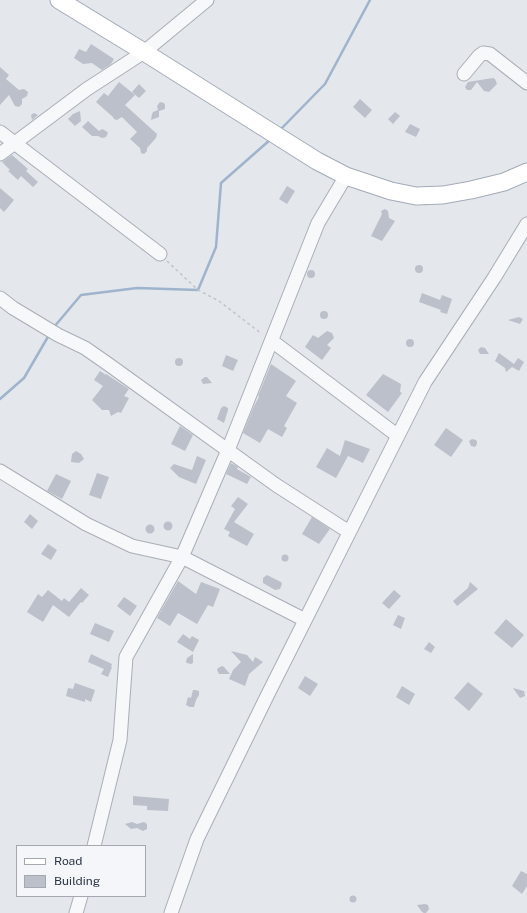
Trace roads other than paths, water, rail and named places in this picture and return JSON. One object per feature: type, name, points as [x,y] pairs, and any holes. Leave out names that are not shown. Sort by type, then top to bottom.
[{"type":"main road","points":[[59,0],[281,139],[317,161],[346,176],[391,191],[423,196],[443,195],[471,190],[504,182],[527,172]]},
{"type":"street","points":[[0,154],[87,89],[144,52],[207,0]]},
{"type":"street","points":[[464,74],[479,56],[483,53],[490,54],[527,84]]},
{"type":"street","points":[[0,132],[160,254]]},
{"type":"street","points":[[94,845],[120,740],[126,657],[182,557],[228,450],[318,223],[346,176]]},
{"type":"street","points":[[171,913],[197,839],[424,382],[494,278],[527,224]]},
{"type":"street","points":[[0,298],[13,308],[58,335],[85,348],[276,485],[349,532]]},
{"type":"street","points":[[272,341],[398,436]]},
{"type":"street","points":[[0,471],[86,524],[132,546],[182,557],[305,620]]},
{"type":"street","points":[[76,913],[81,897]]},
{"type":"waterway","points":[[280,130],[325,84],[370,0]]},
{"type":"waterway","points":[[54,327],[81,295],[137,288],[198,290],[216,247],[221,183],[271,139]]},
{"type":"waterway","points":[[0,399],[24,378],[49,335]]}]
